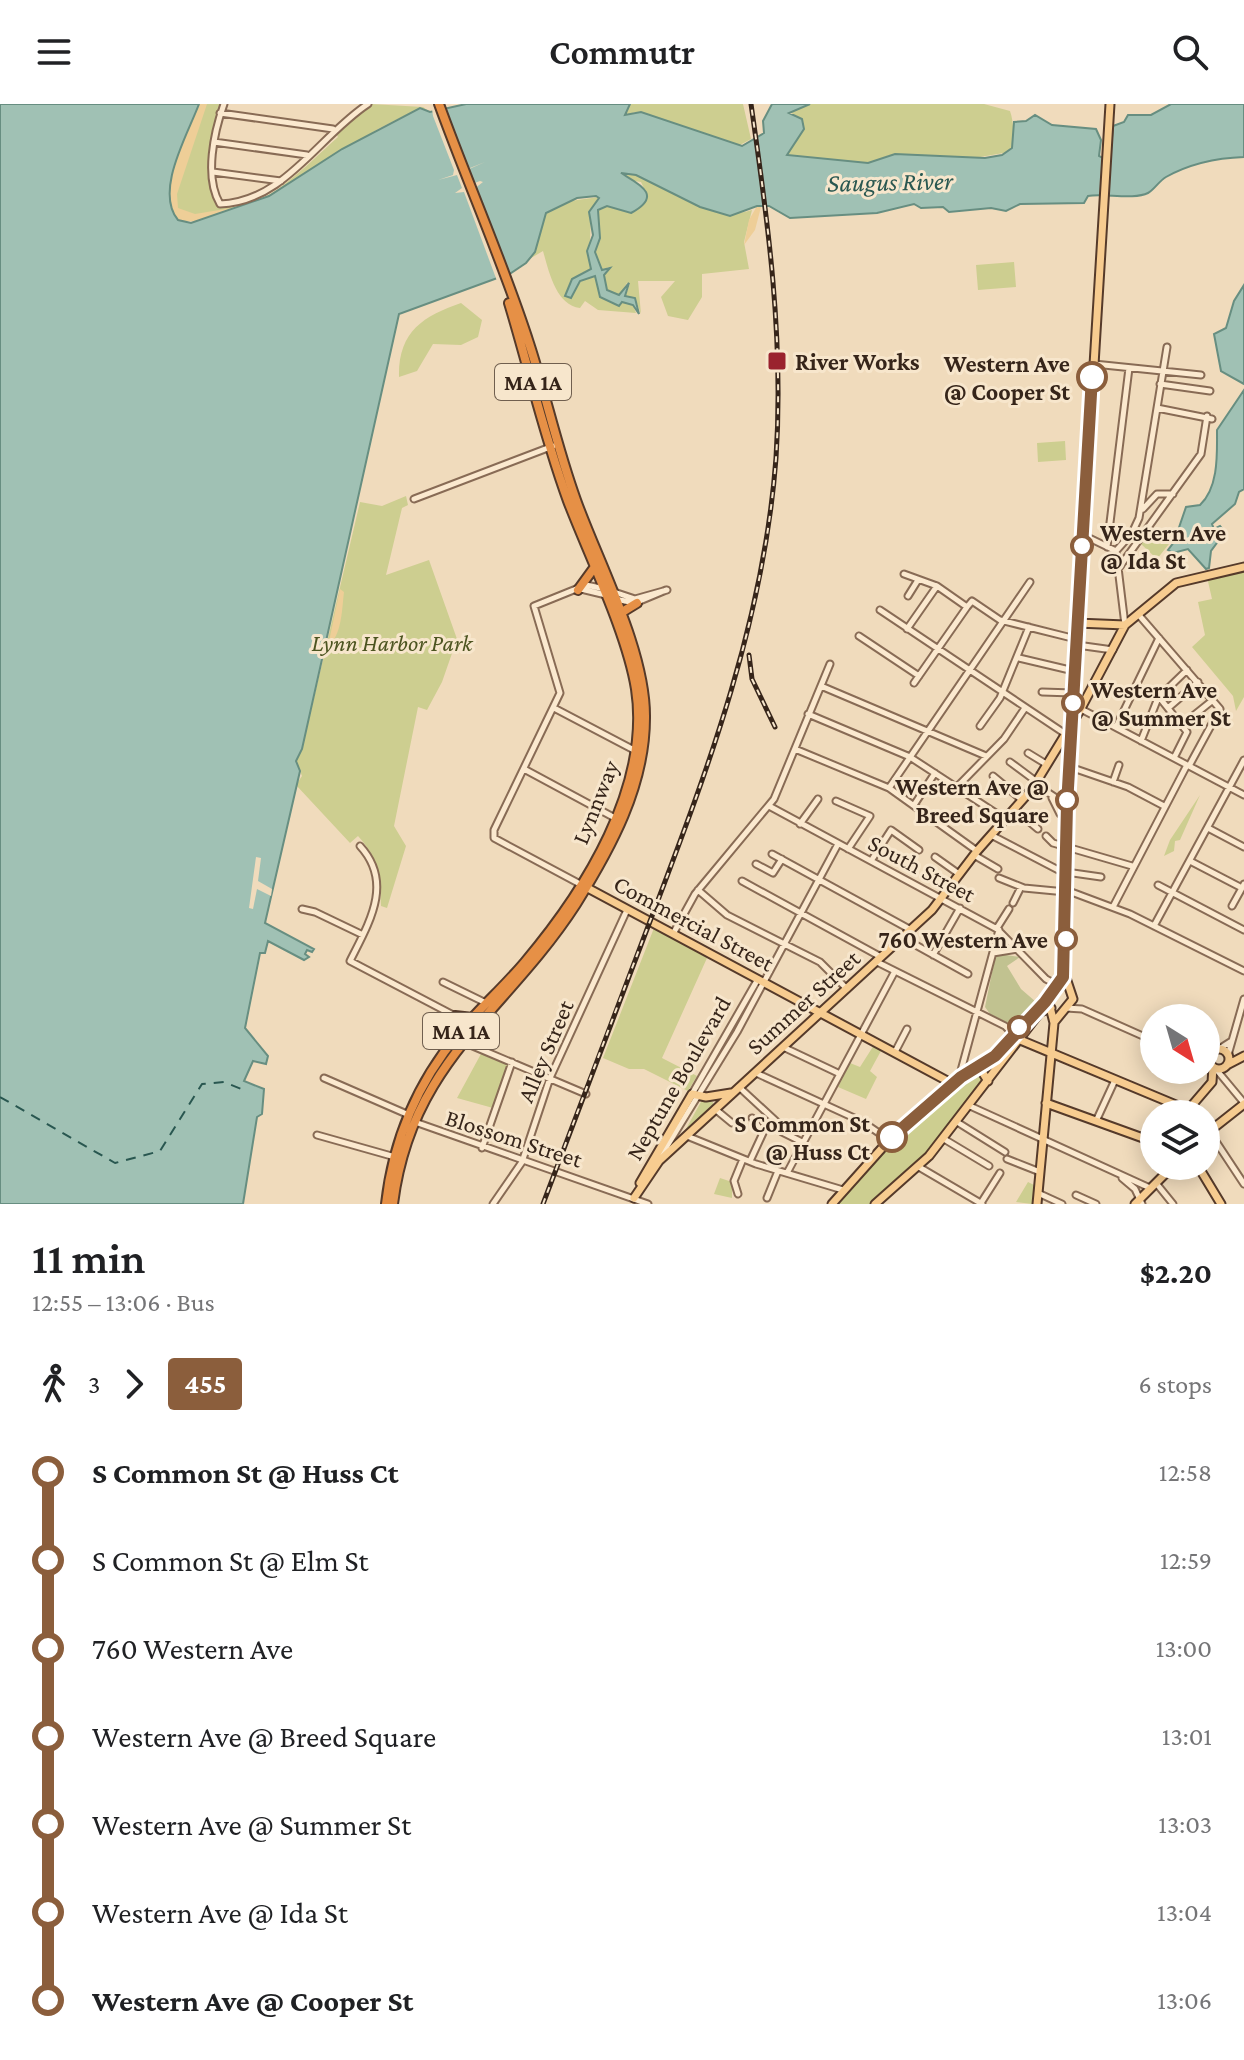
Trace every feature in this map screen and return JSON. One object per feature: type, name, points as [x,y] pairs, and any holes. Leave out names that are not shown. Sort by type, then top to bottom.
[{"type":"highway","name":"Lynnway","points":[[386,1204],[395,1157],[410,1118],[474,1017],[535,950],[627,808],[644,740],[642,684],[619,614],[594,568],[503,279],[437,106]]},
{"type":"highway","name":"Lynnway","points":[[462,1035],[536,960],[615,818],[635,751],[638,712],[635,683],[607,593],[554,446]]},
{"type":"highway","points":[[578,590],[594,568]]},
{"type":"highway","points":[[619,614],[637,603]]},
{"type":"highway","points":[[452,1015],[474,1017]]},
{"type":"highway","name":"Lynnway","points":[[393,1204],[410,1118]]},
{"type":"main road","points":[[1054,1023],[1065,1009],[1072,992],[1065,971],[1067,805],[1110,104]]},
{"type":"main road","name":"Summer Street","points":[[656,1164],[911,931],[942,898],[1036,783],[1081,709],[1125,625],[1176,583],[1244,567]]},
{"type":"main road","points":[[1077,623],[1125,625]]},
{"type":"main road","name":"Commercial Street","points":[[579,884],[895,1052],[956,1081]]},
{"type":"main road","points":[[1037,1204],[1054,1023],[1049,995],[1065,971]]},
{"type":"main road","points":[[1058,985],[1072,992]]},
{"type":"main road","points":[[880,1203],[944,1139],[989,1079],[1016,1036],[1040,1011],[1065,1009]]},
{"type":"main road","points":[[1016,1036],[1050,1055],[1159,1100]]},
{"type":"main road","points":[[1220,1060],[1243,1057]]},
{"type":"main road","points":[[1220,1060],[1227,1060]]},
{"type":"main road","points":[[982,1067],[989,1079]]},
{"type":"main road","points":[[832,1204],[889,1140],[956,1081]]},
{"type":"main road","points":[[1196,1100],[1210,1084]]},
{"type":"main road","points":[[695,1095],[710,1097],[736,1089]]},
{"type":"main road","name":"Neptune Boulevard","points":[[633,1201],[650,1161],[695,1095]]},
{"type":"main road","points":[[710,1097],[716,1102],[715,1109]]},
{"type":"main road","points":[[1046,1103],[1140,1136]]},
{"type":"main road","points":[[1220,1123],[1244,1104]]},
{"type":"main road","name":"Neptune Boulevard","points":[[633,1201],[656,1164]]},
{"type":"main road","points":[[1139,1202],[1159,1180]]},
{"type":"main road","points":[[1206,1180],[1221,1204]]},
{"type":"street","points":[[224,104],[214,142],[213,172],[220,204],[247,199],[282,181],[334,129],[368,104]]},
{"type":"street","points":[[220,113],[334,129]]},
{"type":"street","points":[[214,142],[308,156]]},
{"type":"street","points":[[213,172],[282,181]]},
{"type":"street","points":[[1125,625],[1116,553],[1134,530],[1140,512],[1167,347]]},
{"type":"street","points":[[1093,364],[1201,375]]},
{"type":"street","points":[[1107,547],[1129,368]]},
{"type":"street","points":[[1160,384],[1210,391]]},
{"type":"street","points":[[1118,570],[1202,452],[1210,418],[1157,408]]},
{"type":"street","points":[[414,499],[554,446]]},
{"type":"street","points":[[1140,512],[1157,494],[1174,494]]},
{"type":"street","points":[[1083,535],[1126,558]]},
{"type":"street","points":[[904,574],[937,586],[967,607]]},
{"type":"street","points":[[908,596],[918,580]]},
{"type":"street","points":[[889,788],[1030,582]]},
{"type":"street","points":[[607,593],[635,599],[667,590],[637,603],[607,593],[588,584],[534,606],[560,687],[554,708],[524,769],[615,818]]},
{"type":"street","points":[[907,629],[937,586]]},
{"type":"street","points":[[914,683],[972,601],[1004,620],[1113,650]]},
{"type":"street","points":[[880,610],[1064,733]]},
{"type":"street","points":[[1113,907],[1164,806],[1220,710],[1138,614]]},
{"type":"street","points":[[980,726],[1019,658],[1029,627]]},
{"type":"street","points":[[859,636],[919,676]]},
{"type":"street","points":[[1115,727],[1159,638]]},
{"type":"street","points":[[1019,658],[1074,671]]},
{"type":"street","points":[[673,934],[698,890],[769,806],[830,664]]},
{"type":"street","points":[[1141,741],[1159,697],[1187,670]]},
{"type":"street","points":[[1168,708],[1198,682]]},
{"type":"street","points":[[821,686],[986,756]]},
{"type":"street","points":[[1042,692],[1073,693]]},
{"type":"street","points":[[1159,697],[1187,732],[1174,758]]},
{"type":"street","points":[[1193,716],[1213,700]]},
{"type":"street","points":[[554,708],[635,751]]},
{"type":"street","points":[[957,787],[1004,739],[1025,708]]},
{"type":"street","points":[[1081,709],[1244,795]]},
{"type":"street","points":[[808,714],[910,757],[1005,819]]},
{"type":"street","points":[[795,749],[889,788],[998,869]]},
{"type":"street","points":[[1028,753],[1046,764]]},
{"type":"street","points":[[1154,926],[1244,760]]},
{"type":"street","points":[[1010,762],[1051,797],[1067,805]]},
{"type":"street","points":[[1113,782],[1119,765]]},
{"type":"street","points":[[1069,767],[1113,782],[1164,806]]},
{"type":"street","name":"Commercial Street","points":[[524,769],[497,820],[494,838],[579,884]]},
{"type":"street","points":[[913,805],[935,773]]},
{"type":"street","points":[[993,776],[1022,800]]},
{"type":"street","points":[[1051,797],[1060,814],[1067,816]]},
{"type":"street","points":[[800,824],[818,799]]},
{"type":"street","points":[[836,801],[870,816],[848,849]]},
{"type":"street","name":"South Street","points":[[769,806],[998,929],[1046,979],[1058,985]]},
{"type":"street","points":[[1014,809],[1038,829]]},
{"type":"street","points":[[1208,828],[1244,847]]},
{"type":"street","points":[[871,861],[891,830],[919,850]]},
{"type":"street","points":[[991,835],[1066,873],[1101,877]]},
{"type":"street","points":[[1046,836],[1053,843],[1132,866]]},
{"type":"street","name":"Neptune Boulevard","points":[[656,1164],[784,944],[838,844]]},
{"type":"street","points":[[360,846],[375,866],[377,900],[350,961],[452,1015],[469,1044],[586,1094]]},
{"type":"street","points":[[772,854],[911,931]]},
{"type":"street","points":[[935,857],[959,874]]},
{"type":"street","points":[[756,864],[773,873],[782,859]]},
{"type":"street","points":[[1190,861],[1243,886],[1232,906]]},
{"type":"street","points":[[999,878],[1021,887],[1066,891],[1113,907],[1244,971]]},
{"type":"street","points":[[742,881],[800,912],[895,971],[977,1012],[1016,1036]]},
{"type":"street","points":[[1158,885],[1244,930]]},
{"type":"street","points":[[956,1081],[998,929],[1021,887]]},
{"type":"street","points":[[698,890],[727,915],[820,962],[847,989]]},
{"type":"street","points":[[933,955],[960,908]]},
{"type":"street","points":[[302,909],[363,935]]},
{"type":"street","name":"Alley Street","points":[[493,1204],[522,1162],[550,1078],[627,910]]},
{"type":"street","points":[[903,938],[968,974]]},
{"type":"street","points":[[993,953],[1018,949]]},
{"type":"street","points":[[787,1173],[895,971]]},
{"type":"street","name":"South Street","points":[[1046,979],[1049,995]]},
{"type":"street","points":[[443,982],[487,1003]]},
{"type":"street","points":[[1072,992],[1082,1009]]},
{"type":"street","points":[[982,1067],[1016,1036],[1049,995]]},
{"type":"street","points":[[1225,1081],[1230,1041],[1244,999]]},
{"type":"street","points":[[1065,1009],[1082,1009],[1140,1035]]},
{"type":"street","points":[[895,1052],[907,1029]]},
{"type":"street","points":[[1220,1051],[1230,1041]]},
{"type":"street","points":[[782,1047],[840,1074]]},
{"type":"street","points":[[956,1081],[1005,1056]]},
{"type":"street","points":[[482,1148],[512,1062]]},
{"type":"street","points":[[755,1072],[865,1124],[889,1140]]},
{"type":"street","points":[[1220,1073],[1244,1104]]},
{"type":"street","name":"Blossom Street","points":[[324,1078],[482,1148],[648,1204]]},
{"type":"street","points":[[1097,1119],[1115,1080]]},
{"type":"street","points":[[1230,1088],[1235,1110]]},
{"type":"street","points":[[736,1089],[777,1122]]},
{"type":"street","points":[[970,1106],[1153,1186],[1173,1204]]},
{"type":"street","points":[[715,1109],[732,1123]]},
{"type":"street","points":[[750,1162],[763,1133],[752,1118]]},
{"type":"street","points":[[957,1122],[1006,1156],[1040,1172]]},
{"type":"street","points":[[782,1132],[804,1143]]},
{"type":"street","points":[[317,1135],[395,1157]]},
{"type":"street","points":[[686,1136],[750,1162],[843,1190]]},
{"type":"street","points":[[944,1139],[989,1166]]},
{"type":"street","points":[[1220,1150],[1244,1184]]},
{"type":"street","points":[[738,1194],[734,1181],[743,1159]]},
{"type":"street","points":[[919,1167],[982,1204],[1000,1173]]},
{"type":"street","points":[[767,1198],[778,1171]]},
{"type":"street","points":[[1115,1172],[1135,1188],[1139,1202]]},
{"type":"street","points":[[1038,1193],[1062,1204]]},
{"type":"street","points":[[1076,1195],[1096,1204]]},
{"type":"green space","points":[[199,104],[222,104],[213,141],[212,181],[219,205],[234,207],[251,204],[267,196],[299,173],[338,137],[335,132],[371,104],[423,107],[430,112],[420,108],[378,129],[269,196],[250,205],[183,222],[170,192]]},
{"type":"green space","points":[[630,104],[743,104],[751,139],[740,145],[636,112],[625,115]]},
{"type":"green space","points":[[810,104],[984,104],[1010,111],[1012,143],[1009,152],[969,159],[890,155],[868,163],[787,155],[797,116],[789,112]]},
{"type":"green space","points":[[609,149],[657,185],[696,205],[734,213],[752,210],[744,242],[749,269],[702,274],[702,297],[688,320],[668,316],[661,297],[675,281],[638,281],[641,314],[635,298],[625,296],[630,284],[627,283],[619,295],[607,290],[604,275],[609,267],[601,270],[594,247],[600,238],[596,212],[606,206],[634,212],[647,195],[641,182],[586,174]]},
{"type":"green space","points":[[599,197],[589,212],[591,269],[572,279],[567,297],[571,298],[582,279],[595,276],[600,297],[618,305],[622,302],[633,305],[636,313],[598,310],[585,301],[580,308],[572,306],[559,294],[543,251],[526,261],[536,217],[570,201]]},
{"type":"green space","points":[[1014,262],[1016,287],[978,290],[976,265]]},
{"type":"green space","points":[[461,303],[482,320],[478,337],[461,345],[433,344],[417,371],[399,377],[403,348],[415,328],[435,314]]},
{"type":"green space","points":[[1065,441],[1066,460],[1038,462],[1037,443]]},
{"type":"green space","name":"Lynn Harbor Park","points":[[406,496],[408,505],[402,508],[386,575],[429,560],[457,639],[442,682],[427,710],[418,707],[394,826],[406,846],[387,908],[381,906],[379,877],[370,852],[358,836],[350,843],[296,785],[302,776],[296,761],[302,749],[360,502],[382,506]]},
{"type":"green space","points":[[1142,539],[1169,544],[1157,559],[1140,543]]},
{"type":"green space","points":[[1244,571],[1244,697],[1236,711],[1233,696],[1192,647],[1205,635],[1198,602],[1212,599],[1207,577]]},
{"type":"green space","points":[[1200,795],[1180,840],[1175,841],[1174,851],[1164,856],[1170,840]]},
{"type":"green space","points":[[654,928],[707,958],[662,1058],[697,1076],[688,1091],[644,1069],[629,1069],[603,1058]]},
{"type":"green space","points":[[999,954],[1020,957],[1007,966],[1021,989],[1036,1002],[1014,1026],[990,1014],[985,1007],[995,958]]},
{"type":"green space","points":[[874,1045],[882,1049],[870,1071],[877,1077],[866,1099],[838,1087],[850,1063],[860,1067]]},
{"type":"green space","points":[[482,1052],[512,1064],[493,1108],[457,1098]]},
{"type":"green space","points":[[975,1074],[981,1075],[982,1083],[928,1155],[872,1204],[835,1204],[917,1117]]},
{"type":"green space","points":[[702,1100],[713,1102],[713,1108],[682,1136]]},
{"type":"green space","points":[[720,1178],[732,1182],[732,1198],[714,1194]]},
{"type":"green space","points":[[1028,1182],[1034,1185],[1032,1204],[1016,1202]]},
{"type":"sand","points":[[199,104],[207,104],[177,194],[178,208],[195,214],[250,205],[200,222],[178,220],[170,194],[175,163]]},
{"type":"sand","points":[[757,206],[761,207],[755,230],[744,245],[749,220]]},
{"type":"sand","points":[[340,589],[344,592],[340,621],[336,636],[328,646]]},
{"type":"water","name":"Saugus River","points":[[0,104],[199,104],[171,178],[172,208],[178,220],[191,223],[269,196],[342,149],[420,108],[430,112],[466,104],[630,104],[625,115],[641,112],[742,146],[764,133],[763,121],[772,104],[810,104],[789,113],[802,119],[804,129],[787,155],[868,163],[895,154],[985,158],[1002,155],[1012,148],[1014,122],[1026,121],[1035,115],[1052,125],[1096,129],[1101,140],[1099,156],[1110,162],[1113,126],[1124,122],[1128,115],[1151,115],[1171,104],[1244,104],[1244,157],[1214,160],[1185,168],[1166,177],[1142,195],[1088,196],[1084,203],[1020,204],[1006,211],[991,208],[949,212],[943,207],[921,208],[914,204],[877,213],[790,218],[769,206],[757,206],[730,216],[700,207],[636,175],[621,173],[645,190],[646,201],[631,213],[607,206],[598,210],[600,238],[595,252],[602,270],[610,268],[604,275],[607,290],[619,295],[629,283],[625,296],[635,298],[639,314],[633,305],[622,302],[619,306],[600,297],[595,276],[580,281],[571,298],[565,296],[572,279],[591,269],[587,251],[593,235],[589,212],[599,198],[596,196],[577,198],[546,213],[535,252],[511,273],[399,314],[302,749],[296,761],[300,771],[265,923],[314,949],[312,952],[307,950],[305,954],[309,957],[304,960],[268,941],[265,953],[260,953],[245,1028],[268,1056],[266,1064],[253,1061],[244,1081],[264,1089],[262,1114],[257,1117],[243,1204],[0,1204]]},
{"type":"water","points":[[1244,285],[1244,384],[1221,371],[1214,334],[1226,328],[1234,301]]},
{"type":"water","points":[[1244,390],[1244,489],[1239,492],[1235,504],[1212,524],[1214,529],[1220,526],[1225,532],[1211,551],[1209,568],[1206,569],[1188,549],[1173,553],[1168,550],[1174,542],[1186,507],[1200,505],[1211,489],[1216,469],[1217,430]]},
{"type":"pier","points":[[443,105],[466,166],[470,168],[485,162],[467,170],[472,184],[483,182],[474,189],[508,277],[497,281],[464,192],[455,193],[462,188],[457,175],[438,180],[453,175],[454,170],[433,116],[432,109]]},
{"type":"pier","points":[[256,857],[261,858],[258,881],[272,889],[271,896],[257,889],[253,909],[249,908]]},
{"type":"ferry route","points":[[0,1097],[115,1163],[160,1151],[202,1084],[224,1082],[246,1091]]},
{"type":"railway","points":[[543,1204],[713,748],[747,635],[760,577],[776,458],[778,369],[768,236],[751,104]]},
{"type":"railway","points":[[749,655],[752,679],[775,727]]},
{"type":"bus line","name":"455","points":[[892,1137],[961,1077],[995,1056],[1060,984],[1065,971],[1067,805],[1092,377]]},
{"type":"place","name":"River Works","points":[[777,361]]},
{"type":"place","name":"Western Ave @ Cooper St","points":[[1092,377]]},
{"type":"place","name":"Western Ave @ Ida St","points":[[1082,546]]},
{"type":"place","name":"Western Ave @ Summer St","points":[[1073,703]]},
{"type":"place","name":"Western Ave @ Breed Square","points":[[1067,800]]},
{"type":"place","name":"760 Western Ave","points":[[1066,939]]},
{"type":"place","name":"S Common St @ Huss Ct","points":[[892,1137]]}]
